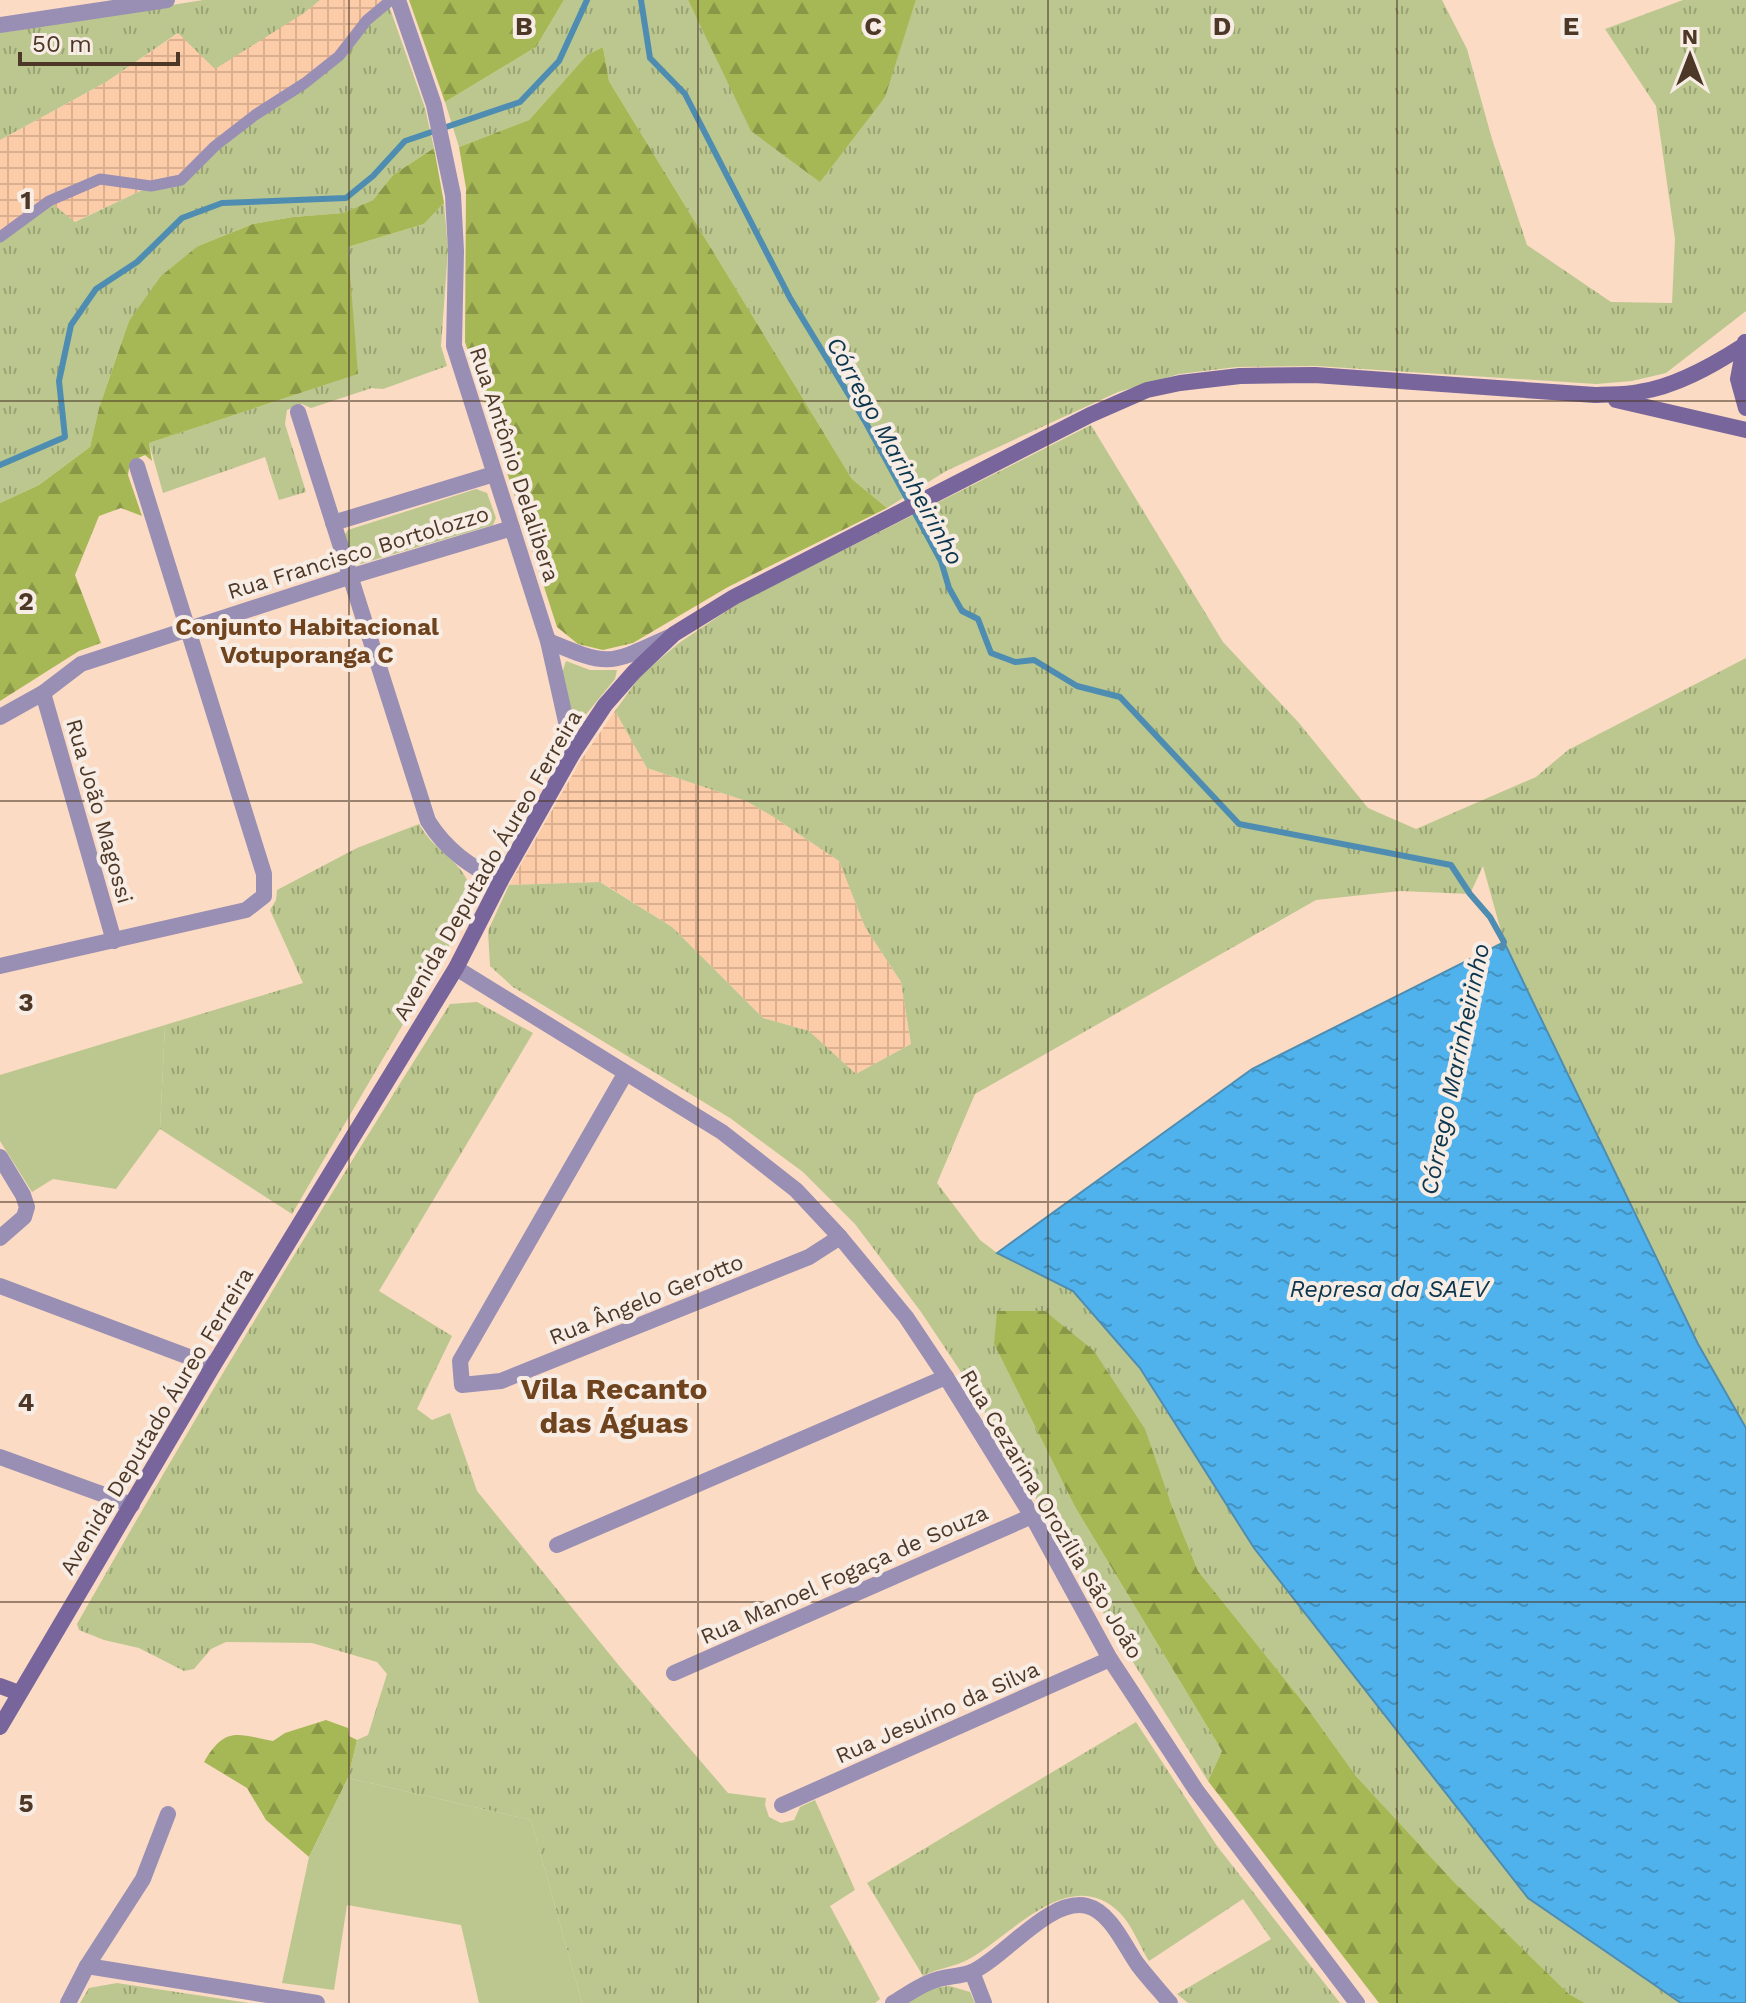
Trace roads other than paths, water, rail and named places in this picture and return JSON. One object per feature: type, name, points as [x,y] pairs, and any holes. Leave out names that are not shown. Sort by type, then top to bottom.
[{"type":"main road","name":"Avenida Deputado Áureo Ferreira","points":[[0,1727],[213,1366],[456,968],[500,882],[573,753],[605,705],[674,634],[734,597],[1121,400],[1147,390],[1240,376],[1315,375],[1595,395],[1640,392],[1676,381],[1725,358],[1744,343]]},
{"type":"main road","points":[[1744,343],[1738,379],[1746,408]]},
{"type":"main road","name":"Avenida Deputado Áureo Ferreira","points":[[1595,395],[1746,430]]},
{"type":"main road","points":[[0,1686],[19,1693]]},
{"type":"street","points":[[0,25],[127,3],[167,0]]},
{"type":"street","name":"Rua Antônio Delalibera","points":[[398,0],[434,105],[453,195],[456,251],[454,346],[548,641],[573,753]]},
{"type":"street","points":[[298,412],[428,821],[440,841],[500,882]]},
{"type":"street","points":[[0,966],[246,910],[264,896],[264,874],[137,466]]},
{"type":"street","points":[[333,523],[494,474]]},
{"type":"street","name":"Rua Francisco Bortolozzo","points":[[0,717],[43,693],[81,664],[189,627],[512,528]]},
{"type":"street","points":[[548,641],[593,660],[613,661],[674,634]]},
{"type":"street","name":"Rua João Magossi","points":[[43,693],[114,941]]},
{"type":"street","name":"Rua Cezarina Orozília São João","points":[[456,968],[722,1132],[796,1190],[840,1237],[906,1317],[946,1377],[1032,1516],[1110,1659],[1196,1790],[1357,2003]]},
{"type":"street","name":"Rua Ângelo Gerotto","points":[[625,1074],[460,1361],[462,1385],[501,1381],[809,1257],[840,1237]]},
{"type":"street","points":[[0,1157],[27,1207],[24,1217],[0,1238]]},
{"type":"street","points":[[0,1286],[213,1366]]},
{"type":"street","points":[[557,1545],[946,1377]]},
{"type":"street","points":[[0,1457],[132,1505]]},
{"type":"street","name":"Rua Manoel Fogaça de Souza","points":[[674,1673],[1032,1516]]},
{"type":"street","name":"Rua Jesuíno da Silva","points":[[782,1805],[1110,1659]]},
{"type":"street","points":[[68,2003],[87,1966],[143,1879],[168,1814]]},
{"type":"street","points":[[893,2003],[931,1981],[972,1972],[1062,1908],[1089,1906],[1109,1922],[1170,2003]]},
{"type":"street","points":[[87,1966],[317,2003]]},
{"type":"street","points":[[972,1972],[984,2003]]},
{"type":"lane","points":[[0,237],[49,201],[100,179],[151,186],[181,180],[235,130],[339,56],[367,20],[391,0]]},
{"type":"water","name":"Represa da SAEV","points":[[1504,942],[1698,1344],[1746,1428],[1746,2003],[1681,2003],[1528,1898],[1254,1548],[1140,1368],[1073,1291],[997,1253],[1252,1069]]},
{"type":"waterway","points":[[0,465],[65,437],[59,381],[71,325],[96,289],[137,262],[182,218],[222,203],[346,198],[373,176],[405,141],[520,102],[559,61],[587,0]]},
{"type":"waterway","name":"Córrego Marinheirinho","points":[[641,0],[650,58],[685,94],[790,298],[866,423],[941,561],[949,588],[962,611],[978,619],[991,653],[1015,662],[1034,660],[1077,686],[1120,697],[1239,824],[1451,865],[1490,917],[1504,942],[1502,948]]},
{"type":"district","name":"Conjunto Habitacional Votuporanga C","points":[[307,641]]},
{"type":"district","name":"Vila Recanto das Águas","points":[[614,1406]]}]
